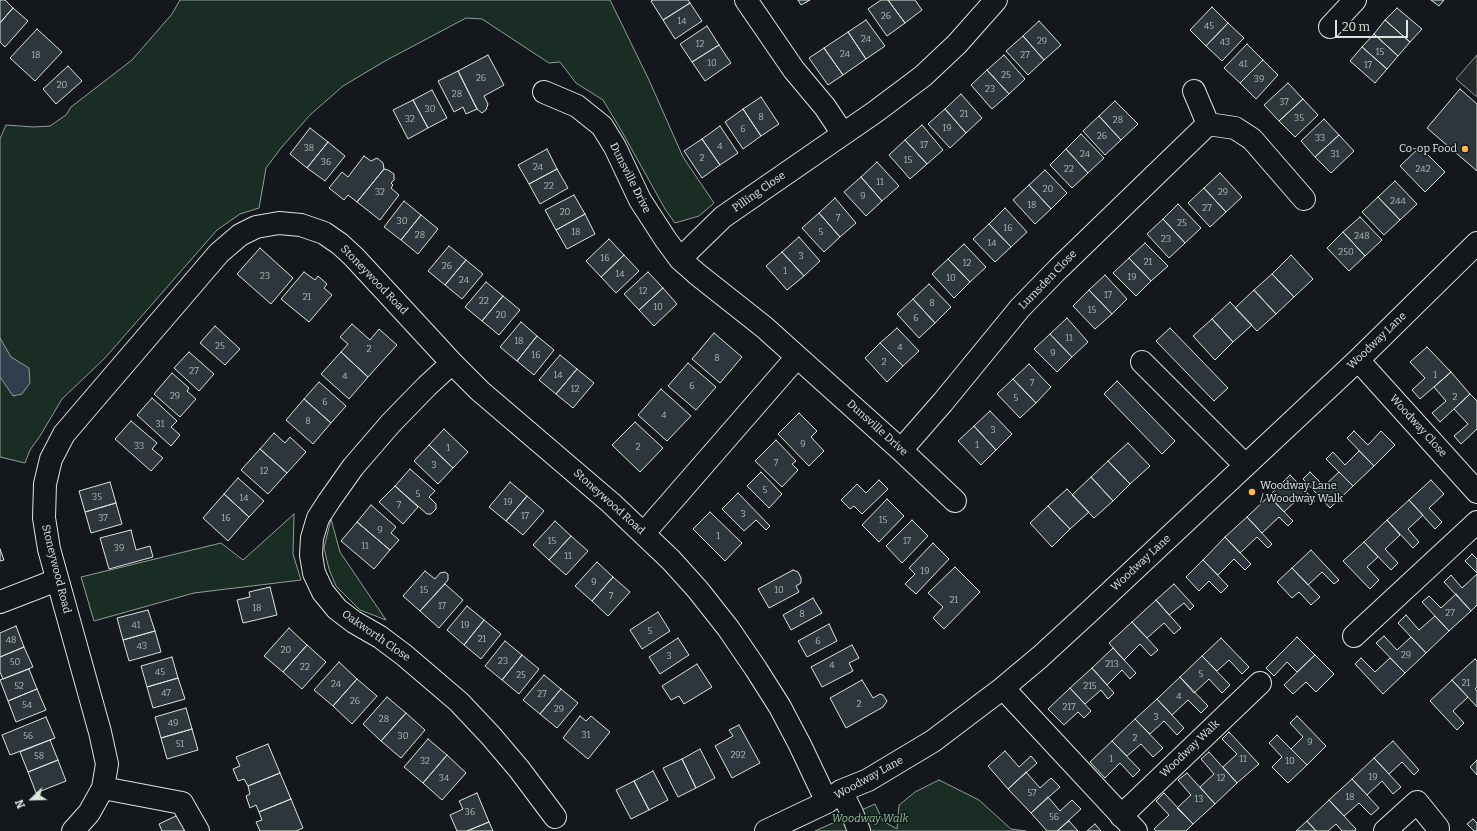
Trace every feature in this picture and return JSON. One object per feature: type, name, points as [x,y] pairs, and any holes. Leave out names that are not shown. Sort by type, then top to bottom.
[{"type":"street","points":[[746,0],[794,70],[825,107],[844,134]]},
{"type":"street","name":"Pilling Close","points":[[680,259],[723,217],[844,134],[923,76],[957,44],[996,0]]},
{"type":"street","points":[[1330,27],[1355,0]]},
{"type":"street","points":[[1194,91],[1208,124],[1235,128],[1252,139],[1304,199]]},
{"type":"street","name":"Dunsville Drive","points":[[544,92],[577,106],[602,126],[615,147],[640,200],[662,235],[680,259],[764,327],[956,501]]},
{"type":"street","name":"Lumsden Close","points":[[901,450],[943,402],[1020,308],[1058,269],[1208,124]]},
{"type":"street","name":"Stoneywood Road","points":[[73,831],[89,813],[103,788],[107,764],[100,732],[49,549],[44,518],[44,484],[51,459],[64,434],[219,253],[240,235],[256,227],[279,223],[302,225],[324,233],[340,244],[480,391],[611,502],[644,533],[698,590],[728,628],[752,663],[800,745],[834,797],[852,813],[859,831]]},
{"type":"street","name":"Woodway Lane","points":[[766,831],[868,780],[933,741],[1002,688],[1062,637],[1358,360],[1477,242]]},
{"type":"street","points":[[644,533],[797,357]]},
{"type":"street","name":"Woodway Close","points":[[1358,360],[1477,492]]},
{"type":"street","points":[[1142,362],[1245,466]]},
{"type":"street","name":"Oakworth Close","points":[[452,363],[391,423],[353,467],[329,501],[318,518],[312,538],[311,555],[314,573],[323,592],[337,609],[354,622],[380,637],[404,654],[459,702],[519,769],[555,816]]},
{"type":"street","points":[[1354,636],[1477,522]]},
{"type":"street","points":[[0,602],[58,580]]},
{"type":"street","name":"Woodway Walk","points":[[1121,816],[1260,683]]},
{"type":"street","points":[[1002,688],[1136,831]]},
{"type":"street","points":[[103,788],[182,803],[198,831]]},
{"type":"street","points":[[1385,831],[1416,802],[1438,828]]},
{"type":"green space","points":[[180,0],[610,0],[649,80],[683,157],[714,203],[699,216],[675,223],[665,209],[603,100],[576,83],[560,62],[549,63],[482,19],[466,18],[385,61],[343,86],[310,115],[281,148],[266,168],[259,208],[240,214],[217,230],[105,358],[62,399],[30,450],[25,463],[0,457],[0,139],[6,125],[34,127],[50,126],[66,115],[71,107],[132,60],[172,14]]},
{"type":"green space","points":[[294,514],[293,554],[301,580],[194,593],[94,621],[81,577],[221,543],[243,560]]},
{"type":"green space","points":[[331,519],[340,552],[386,620],[360,610],[336,586],[329,569],[324,548]]},
{"type":"green space","points":[[939,780],[979,800],[1011,829],[1026,831],[815,831],[875,804],[883,821],[897,829],[899,805],[915,792]]},
{"type":"shaded area","points":[[1477,55],[1477,97],[1456,79]]},
{"type":"water","points":[[0,338],[11,357],[29,368],[30,383],[22,394],[13,396],[0,377]]},
{"type":"building","points":[[0,0],[5,0],[13,8],[0,23]]},
{"type":"building","points":[[688,0],[690,3],[663,20],[651,1]]},
{"type":"building","points":[[798,0],[810,0],[801,5]]},
{"type":"building","points":[[881,0],[888,0],[905,23],[887,36],[868,9]]},
{"type":"building","points":[[888,0],[915,0],[922,10],[905,23]]},
{"type":"building","points":[[1431,0],[1444,0],[1439,6]]},
{"type":"building","points":[[690,3],[702,21],[675,39],[663,20]]},
{"type":"building","points":[[1212,7],[1228,23],[1206,46],[1190,30]]},
{"type":"building","points":[[13,8],[28,21],[5,47],[0,42],[0,23]]},
{"type":"building","points":[[1397,8],[1422,29],[1410,42],[1385,20]]},
{"type":"building","points":[[866,20],[885,46],[866,59],[848,32]]},
{"type":"building","points":[[1385,20],[1410,42],[1398,56],[1374,34]]},
{"type":"building","points":[[1039,21],[1061,45],[1044,60],[1023,36]]},
{"type":"building","points":[[1228,23],[1244,38],[1222,61],[1206,46]]},
{"type":"building","points":[[707,26],[719,45],[692,62],[680,44]]},
{"type":"building","points":[[37,29],[62,52],[35,81],[10,58]]},
{"type":"building","points":[[848,32],[866,59],[843,75],[824,48]]},
{"type":"building","points":[[1374,34],[1398,56],[1387,69],[1362,47]]},
{"type":"building","points":[[1023,36],[1044,60],[1028,75],[1006,51]]},
{"type":"building","points":[[1247,44],[1263,60],[1240,83],[1224,68]]},
{"type":"building","points":[[719,45],[731,63],[705,81],[692,62]]},
{"type":"building","points":[[1362,47],[1387,69],[1375,83],[1350,61]]},
{"type":"building","points":[[824,48],[843,75],[828,85],[809,58]]},
{"type":"building","points":[[488,55],[504,85],[484,96],[488,104],[486,110],[482,113],[477,109],[458,71]]},
{"type":"building","points":[[1004,55],[1025,79],[1009,94],[987,70]]},
{"type":"building","points":[[1263,60],[1278,75],[1256,99],[1240,83]]},
{"type":"building","points":[[68,66],[82,81],[56,104],[43,89]]},
{"type":"building","points":[[987,70],[1009,94],[992,109],[971,85]]},
{"type":"building","points":[[458,71],[477,109],[466,114],[463,107],[454,112],[438,81]]},
{"type":"building","points":[[1288,83],[1303,99],[1279,121],[1264,105]]},
{"type":"building","name":"Co-op Food","points":[[1460,89],[1477,104],[1477,171],[1427,128]]},
{"type":"building","points":[[432,90],[447,118],[428,128],[413,100]]},
{"type":"building","points":[[961,94],[982,118],[966,133],[945,109]]},
{"type":"building","points":[[761,97],[779,124],[761,136],[743,109]]},
{"type":"building","points":[[1303,99],[1318,115],[1295,137],[1279,121]]},
{"type":"building","points":[[413,100],[428,128],[408,139],[393,110]]},
{"type":"building","points":[[1115,101],[1138,124],[1121,140],[1099,116]]},
{"type":"building","points":[[743,109],[761,136],[743,149],[725,122]]},
{"type":"building","points":[[945,109],[966,133],[950,148],[928,124]]},
{"type":"building","points":[[1099,116],[1121,140],[1105,155],[1083,131]]},
{"type":"building","points":[[1324,119],[1339,135],[1315,157],[1301,141]]},
{"type":"building","points":[[922,125],[943,150],[927,164],[905,140]]},
{"type":"building","points":[[720,126],[738,153],[720,165],[702,139]]},
{"type":"building","points":[[310,128],[328,142],[307,168],[290,154]]},
{"type":"building","points":[[1081,134],[1104,158],[1088,173],[1066,149]]},
{"type":"building","points":[[1339,135],[1354,151],[1331,173],[1315,157]]},
{"type":"building","points":[[702,139],[720,165],[702,178],[684,151]]},
{"type":"building","points":[[905,140],[927,164],[910,179],[889,155]]},
{"type":"building","points":[[328,142],[345,156],[325,181],[307,168]]},
{"type":"building","points":[[1420,147],[1445,172],[1425,192],[1400,166]]},
{"type":"building","points":[[547,149],[557,169],[529,184],[518,165]]},
{"type":"building","points":[[1066,149],[1088,173],[1072,188],[1050,165]]},
{"type":"building","points":[[364,156],[371,161],[377,158],[383,163],[384,169],[357,202],[348,195],[344,200],[329,188],[342,172],[348,177]]},
{"type":"building","points":[[877,162],[899,186],[882,201],[861,177]]},
{"type":"building","points":[[384,169],[394,174],[394,180],[391,183],[393,185],[391,188],[399,195],[380,220],[357,202]]},
{"type":"building","points":[[557,169],[568,188],[540,204],[529,184]]},
{"type":"building","points":[[1045,170],[1067,193],[1051,209],[1029,185]]},
{"type":"building","points":[[1220,173],[1242,197],[1226,212],[1204,188]]},
{"type":"building","points":[[861,177],[882,201],[866,216],[844,192]]},
{"type":"building","points":[[1395,181],[1417,204],[1400,220],[1378,197]]},
{"type":"building","points":[[1029,185],[1051,209],[1035,224],[1013,200]]},
{"type":"building","points":[[1204,188],[1226,212],[1210,227],[1188,203]]},
{"type":"building","points":[[574,195],[585,214],[556,230],[545,210]]},
{"type":"building","points":[[1378,197],[1400,220],[1384,235],[1362,212]]},
{"type":"building","points":[[835,198],[856,223],[840,237],[819,213]]},
{"type":"building","points":[[404,201],[421,215],[401,240],[384,227]]},
{"type":"building","points":[[1178,204],[1201,228],[1185,243],[1163,219]]},
{"type":"building","points":[[1005,208],[1027,232],[1011,247],[989,224]]},
{"type":"building","points":[[819,213],[840,237],[824,252],[802,228]]},
{"type":"building","points":[[585,214],[595,234],[567,249],[556,230]]},
{"type":"building","points":[[421,215],[438,229],[418,254],[401,240]]},
{"type":"building","points":[[1360,217],[1382,240],[1365,256],[1343,232]]},
{"type":"building","points":[[1163,219],[1185,243],[1169,258],[1147,234]]},
{"type":"building","points":[[989,224],[1011,247],[995,262],[973,239]]},
{"type":"building","points":[[1343,232],[1365,256],[1349,271],[1327,248]]},
{"type":"building","points":[[799,237],[820,261],[804,276],[782,252]]},
{"type":"building","points":[[609,239],[624,255],[601,277],[586,261]]},
{"type":"building","points":[[1145,243],[1168,266],[1151,281],[1129,258]]},
{"type":"building","points":[[964,244],[986,267],[970,282],[948,259]]},
{"type":"building","points":[[449,246],[466,260],[445,285],[428,271]]},
{"type":"building","points":[[260,248],[293,278],[271,304],[237,274]]},
{"type":"building","points":[[782,252],[804,276],[787,290],[766,266]]},
{"type":"building","points":[[624,255],[639,271],[616,293],[601,277]]},
{"type":"building","points":[[1291,255],[1313,279],[1294,297],[1272,274]]},
{"type":"building","points":[[1129,258],[1151,281],[1136,296],[1113,273]]},
{"type":"building","points":[[948,259],[970,282],[954,298],[932,274]]},
{"type":"building","points":[[466,260],[483,274],[462,299],[445,285]]},
{"type":"building","points":[[304,272],[315,280],[318,276],[327,284],[324,288],[332,295],[309,322],[281,299]]},
{"type":"building","points":[[648,272],[663,288],[639,310],[624,294]]},
{"type":"building","points":[[1272,274],[1294,297],[1276,314],[1254,290]]},
{"type":"building","points":[[1105,275],[1127,299],[1112,314],[1089,290]]},
{"type":"building","points":[[486,282],[503,296],[482,321],[465,307]]},
{"type":"building","points":[[929,284],[951,307],[935,323],[913,299]]},
{"type":"building","points":[[663,288],[677,304],[654,326],[639,310]]},
{"type":"building","points":[[1089,290],[1112,314],[1095,329],[1073,306]]},
{"type":"building","points":[[1254,290],[1276,314],[1257,331],[1235,308]]},
{"type":"building","points":[[503,296],[520,310],[499,335],[482,321]]},
{"type":"building","points":[[913,299],[935,323],[919,338],[897,314]]},
{"type":"building","points":[[1230,302],[1252,325],[1233,342],[1212,319]]},
{"type":"building","points":[[1067,318],[1088,342],[1072,357],[1050,334]]},
{"type":"building","points":[[1212,319],[1233,342],[1215,360],[1193,336]]},
{"type":"building","points":[[521,322],[537,336],[517,361],[500,347]]},
{"type":"building","points":[[352,324],[370,340],[379,329],[397,345],[368,377],[341,352],[348,344],[340,337]]},
{"type":"building","points":[[215,326],[240,349],[225,365],[200,343]]},
{"type":"building","points":[[897,328],[919,351],[903,366],[880,343]]},
{"type":"building","points":[[1170,328],[1228,388],[1214,401],[1156,341]]},
{"type":"building","points":[[714,333],[742,357],[720,383],[692,359]]},
{"type":"building","points":[[1050,334],[1072,357],[1057,372],[1034,349]]},
{"type":"building","points":[[537,336],[554,350],[534,375],[517,361]]},
{"type":"building","points":[[880,343],[903,366],[887,382],[865,358]]},
{"type":"building","points":[[1427,347],[1451,372],[1420,399],[1412,390],[1425,378],[1410,362]]},
{"type":"building","points":[[189,352],[214,374],[199,391],[174,368]]},
{"type":"building","points":[[341,352],[368,377],[349,399],[321,374]]},
{"type":"building","points":[[560,355],[577,369],[556,394],[539,380]]},
{"type":"building","points":[[688,363],[716,387],[696,410],[668,386]]},
{"type":"building","points":[[1029,364],[1051,387],[1036,403],[1013,379]]},
{"type":"building","points":[[577,369],[594,383],[573,408],[556,394]]},
{"type":"building","points":[[1451,372],[1470,394],[1440,422],[1432,413],[1446,401],[1434,387]]},
{"type":"building","points":[[172,373],[189,388],[187,391],[196,399],[180,417],[154,394]]},
{"type":"building","points":[[1013,379],[1036,403],[1020,418],[997,394]]},
{"type":"building","points":[[1117,381],[1175,441],[1162,454],[1104,394]]},
{"type":"building","points":[[319,382],[346,406],[331,423],[304,399]]},
{"type":"building","points":[[661,389],[691,416],[667,441],[638,415]]},
{"type":"building","points":[[1470,394],[1477,401],[1477,429],[1461,444],[1454,436],[1468,424],[1454,409]]},
{"type":"building","points":[[152,398],[177,421],[171,427],[180,435],[171,446],[137,415]]},
{"type":"building","points":[[304,399],[331,423],[313,444],[286,420]]},
{"type":"building","points":[[990,411],[1012,434],[996,450],[974,426]]},
{"type":"building","points":[[799,413],[817,431],[811,437],[824,451],[809,466],[778,434]]},
{"type":"building","points":[[131,421],[157,443],[152,449],[163,458],[151,471],[115,439]]},
{"type":"building","points":[[635,422],[663,448],[640,472],[612,445]]},
{"type":"building","points":[[974,426],[996,450],[981,465],[958,441]]},
{"type":"building","points":[[444,429],[468,452],[453,468],[429,445]]},
{"type":"building","points":[[1354,431],[1368,445],[1381,431],[1395,445],[1374,466],[1347,438]]},
{"type":"building","points":[[274,433],[285,443],[290,437],[306,452],[287,473],[260,449]]},
{"type":"building","points":[[776,440],[796,461],[792,464],[798,470],[782,487],[755,461]]},
{"type":"building","points":[[1128,443],[1150,466],[1130,484],[1108,461]]},
{"type":"building","points":[[429,445],[453,468],[438,484],[414,461]]},
{"type":"building","points":[[260,449],[287,473],[268,494],[241,470]]},
{"type":"building","points":[[1359,451],[1374,466],[1353,486],[1326,459],[1333,452],[1345,465]]},
{"type":"building","points":[[1108,461],[1130,484],[1113,501],[1091,477]]},
{"type":"building","points":[[410,469],[435,491],[429,497],[436,504],[436,509],[431,514],[427,514],[395,486]]},
{"type":"building","points":[[761,472],[782,494],[769,508],[747,486]]},
{"type":"building","points":[[1310,472],[1324,486],[1339,472],[1353,486],[1330,508],[1303,479]]},
{"type":"building","points":[[1290,475],[1315,501],[1310,505],[1301,496],[1284,512],[1269,496]]},
{"type":"building","points":[[1091,477],[1113,501],[1094,518],[1072,495]]},
{"type":"building","points":[[238,478],[264,501],[249,517],[224,494]]},
{"type":"building","points":[[879,480],[888,489],[862,514],[854,506],[850,509],[841,500],[857,484],[866,493]]},
{"type":"building","points":[[1431,480],[1444,494],[1429,508],[1442,522],[1435,529],[1409,500]]},
{"type":"building","points":[[110,482],[116,503],[85,512],[79,491]]},
{"type":"building","points":[[510,482],[527,496],[506,521],[489,507]]},
{"type":"building","points":[[395,486],[418,507],[403,524],[379,502]]},
{"type":"building","points":[[1067,489],[1089,512],[1070,529],[1048,506]]},
{"type":"building","points":[[738,493],[770,526],[766,530],[756,520],[744,531],[722,509]]},
{"type":"building","points":[[224,494],[249,517],[228,541],[203,518]]},
{"type":"building","points":[[527,496],[544,511],[523,535],[506,521]]},
{"type":"building","points":[[1269,496],[1293,521],[1288,526],[1279,517],[1262,533],[1247,517]]},
{"type":"building","points":[[887,499],[904,516],[879,542],[862,525]]},
{"type":"building","points":[[1409,500],[1423,515],[1408,529],[1419,542],[1413,548],[1387,520]]},
{"type":"building","points":[[116,503],[122,524],[91,533],[85,512]]},
{"type":"building","points":[[371,505],[396,527],[391,533],[399,540],[390,550],[357,522]]},
{"type":"building","points":[[1048,506],[1070,529],[1052,547],[1030,523]]},
{"type":"building","points":[[710,512],[742,543],[725,561],[693,529]]},
{"type":"building","points":[[1247,517],[1272,544],[1268,548],[1257,537],[1240,553],[1225,537]]},
{"type":"building","points":[[912,520],[928,536],[902,563],[886,546]]},
{"type":"building","points":[[1387,520],[1400,535],[1385,549],[1398,563],[1391,570],[1364,542]]},
{"type":"building","points":[[555,521],[571,536],[549,560],[533,545]]},
{"type":"building","points":[[357,522],[390,550],[374,569],[341,541]]},
{"type":"building","points":[[131,530],[136,550],[150,546],[153,557],[109,569],[100,538]]},
{"type":"building","points":[[571,536],[588,551],[566,575],[549,560]]},
{"type":"building","points":[[1225,537],[1251,564],[1245,570],[1234,559],[1218,575],[1203,560]]},
{"type":"building","points":[[1364,542],[1378,557],[1367,567],[1379,580],[1370,589],[1343,561]]},
{"type":"building","points":[[933,543],[949,559],[916,594],[905,584],[915,574],[909,568]]},
{"type":"building","points":[[0,549],[4,560],[0,561]]},
{"type":"building","points":[[1311,550],[1339,580],[1334,584],[1322,572],[1308,585],[1292,568]]},
{"type":"building","points":[[1472,554],[1477,559],[1477,573],[1465,561]]},
{"type":"building","points":[[1203,560],[1228,586],[1221,593],[1209,581],[1199,591],[1186,577]]},
{"type":"building","points":[[597,562],[613,577],[592,601],[575,586]]},
{"type":"building","points":[[955,567],[980,592],[944,629],[933,618],[943,607],[928,593]]},
{"type":"building","points":[[1292,568],[1320,597],[1311,605],[1299,592],[1292,598],[1277,582]]},
{"type":"building","points":[[793,570],[798,572],[801,578],[801,583],[796,586],[799,592],[769,608],[758,589]]},
{"type":"building","points":[[425,571],[435,579],[440,573],[445,572],[448,574],[448,580],[420,611],[403,596]]},
{"type":"building","points":[[1477,574],[1477,605],[1471,611],[1444,582],[1451,575],[1462,588]]},
{"type":"building","points":[[613,577],[630,592],[608,616],[592,601]]},
{"type":"building","points":[[445,584],[463,600],[439,628],[420,611]]},
{"type":"building","points":[[1174,584],[1194,606],[1190,610],[1184,603],[1169,615],[1156,600]]},
{"type":"building","points":[[270,587],[277,615],[243,623],[237,600],[250,597],[249,592]]},
{"type":"building","points":[[1456,594],[1471,611],[1449,631],[1422,602],[1429,596],[1441,608]]},
{"type":"building","points":[[813,598],[822,613],[791,630],[783,615]]},
{"type":"building","points":[[1156,600],[1181,628],[1174,634],[1164,623],[1147,638],[1132,622]]},
{"type":"building","points":[[467,606],[484,620],[464,645],[447,630]]},
{"type":"building","points":[[148,610],[155,631],[123,640],[117,618]]},
{"type":"building","points":[[658,612],[670,631],[642,649],[630,630]]},
{"type":"building","points":[[1406,615],[1419,630],[1435,616],[1449,631],[1426,653],[1398,623]]},
{"type":"building","points":[[484,620],[501,634],[481,659],[464,645]]},
{"type":"building","points":[[1132,622],[1158,650],[1151,656],[1140,644],[1124,660],[1109,643]]},
{"type":"building","points":[[829,624],[837,641],[807,657],[798,641]]},
{"type":"building","points":[[16,626],[24,647],[0,657],[0,633]]},
{"type":"building","points":[[289,628],[307,645],[283,672],[264,656]]},
{"type":"building","points":[[155,631],[161,652],[129,661],[123,640]]},
{"type":"building","points":[[1384,636],[1397,650],[1411,637],[1426,653],[1405,673],[1376,643]]},
{"type":"building","points":[[1297,637],[1315,655],[1297,672],[1287,662],[1274,676],[1266,668]]},
{"type":"building","points":[[678,638],[689,655],[660,674],[649,657]]},
{"type":"building","points":[[1221,638],[1249,667],[1242,674],[1229,660],[1217,671],[1202,656]]},
{"type":"building","points":[[505,641],[522,655],[502,680],[485,666]]},
{"type":"building","points":[[307,645],[326,662],[302,689],[283,672]]},
{"type":"building","points":[[852,645],[859,658],[849,663],[853,671],[822,687],[811,667]]},
{"type":"building","points":[[24,647],[33,667],[3,679],[0,672],[0,657]]},
{"type":"building","points":[[1113,648],[1136,673],[1130,679],[1122,670],[1107,685],[1092,668]]},
{"type":"building","points":[[522,655],[539,669],[519,694],[502,680]]},
{"type":"building","points":[[1315,655],[1334,674],[1316,692],[1306,682],[1293,694],[1284,685]]},
{"type":"building","points":[[1202,656],[1230,685],[1222,693],[1209,679],[1194,693],[1180,677]]},
{"type":"building","points":[[172,657],[178,678],[147,687],[141,666]]},
{"type":"building","points":[[1361,658],[1375,672],[1390,658],[1405,673],[1383,694],[1355,664]]},
{"type":"building","points":[[1475,659],[1477,661],[1477,687],[1475,689],[1477,691],[1477,707],[1452,680]]},
{"type":"building","points":[[339,662],[357,679],[333,706],[314,690]]},
{"type":"building","points":[[697,664],[712,687],[684,704],[679,696],[671,700],[662,686]]},
{"type":"building","points":[[1092,668],[1114,693],[1108,699],[1101,690],[1085,704],[1070,688]]},
{"type":"building","points":[[29,669],[37,689],[8,701],[0,680]]},
{"type":"building","points":[[544,675],[561,689],[540,714],[523,700]]},
{"type":"building","points":[[1180,677],[1208,706],[1201,713],[1188,700],[1172,715],[1157,699]]},
{"type":"building","points":[[178,678],[185,699],[153,708],[147,687]]},
{"type":"building","points":[[357,679],[377,696],[352,724],[333,706]]},
{"type":"building","points":[[862,680],[873,698],[880,694],[883,695],[887,701],[883,707],[846,728],[830,698]]},
{"type":"building","points":[[1452,680],[1468,697],[1453,711],[1464,723],[1457,730],[1430,701]]},
{"type":"building","points":[[1070,688],[1091,711],[1084,718],[1078,712],[1064,725],[1048,709]]},
{"type":"building","points":[[37,689],[46,710],[16,722],[8,701]]},
{"type":"building","points":[[561,689],[578,703],[557,728],[540,714]]},
{"type":"building","points":[[387,697],[406,713],[381,741],[363,724]]},
{"type":"building","points":[[1157,699],[1184,728],[1177,735],[1164,721],[1150,734],[1135,719]]},
{"type":"building","points":[[186,708],[192,729],[161,738],[155,717]]},
{"type":"building","points":[[406,713],[425,730],[401,758],[381,741]]},
{"type":"building","points":[[580,716],[586,721],[591,716],[610,732],[588,759],[563,738]]},
{"type":"building","points":[[1297,716],[1326,746],[1307,765],[1291,749],[1303,737],[1290,723]]},
{"type":"building","points":[[46,717],[55,738],[10,755],[2,735]]},
{"type":"building","points":[[1135,719],[1163,748],[1153,757],[1141,744],[1127,756],[1112,741]]},
{"type":"building","points":[[739,725],[760,763],[732,778],[715,746],[733,736],[729,730]]},
{"type":"building","points":[[192,729],[198,750],[167,759],[161,738]]},
{"type":"building","points":[[1229,732],[1259,764],[1237,783],[1223,767],[1237,754],[1222,739]]},
{"type":"building","points":[[1277,735],[1307,765],[1288,783],[1272,767],[1282,757],[1269,743]]},
{"type":"building","points":[[428,739],[447,755],[423,783],[404,767]]},
{"type":"building","points":[[50,740],[58,760],[28,772],[20,752]]},
{"type":"building","points":[[1112,741],[1140,770],[1133,777],[1120,763],[1105,778],[1090,762]]},
{"type":"building","points":[[1393,741],[1419,770],[1414,775],[1402,762],[1389,774],[1374,758]]},
{"type":"building","points":[[268,744],[280,773],[248,786],[244,779],[238,781],[233,769],[240,766],[236,757]]},
{"type":"building","points":[[700,749],[715,778],[696,788],[682,759]]},
{"type":"building","points":[[1005,751],[1019,767],[1031,756],[1037,763],[1008,789],[988,766]]},
{"type":"building","points":[[1209,752],[1237,783],[1215,804],[1200,787],[1214,774],[1201,759]]},
{"type":"building","points":[[447,755],[466,773],[442,800],[423,783]]},
{"type":"building","points":[[1374,758],[1401,787],[1393,794],[1382,781],[1367,795],[1352,779]]},
{"type":"building","points":[[682,759],[696,788],[678,797],[663,768]]},
{"type":"building","points":[[58,760],[66,781],[36,793],[28,772]]},
{"type":"building","points":[[1477,760],[1477,775],[1470,767]]},
{"type":"building","points":[[653,771],[668,800],[649,810],[634,781]]},
{"type":"building","points":[[1026,772],[1040,788],[1051,778],[1060,787],[1031,813],[1008,789]]},
{"type":"building","points":[[280,773],[291,799],[259,812],[256,805],[250,808],[246,796],[250,794],[248,786]]},
{"type":"building","points":[[1187,773],[1215,804],[1193,824],[1177,808],[1191,795],[1178,780]]},
{"type":"building","points":[[1352,779],[1379,808],[1371,815],[1359,803],[1344,816],[1329,800]]},
{"type":"building","points":[[634,781],[649,810],[631,819],[616,790]]},
{"type":"building","points":[[477,793],[489,822],[467,831],[457,831],[450,815],[463,809],[459,801]]},
{"type":"building","points":[[1164,793],[1193,824],[1186,831],[1156,831],[1154,829],[1169,815],[1156,801]]},
{"type":"building","points":[[1048,797],[1060,811],[1072,800],[1081,809],[1057,831],[1047,831],[1031,813]]},
{"type":"building","points":[[291,799],[303,828],[296,831],[260,831],[256,822],[262,820],[259,812]]},
{"type":"building","points":[[1329,800],[1356,829],[1355,831],[1342,831],[1336,824],[1328,831],[1316,831],[1307,821]]},
{"type":"building","points":[[178,815],[185,831],[162,831],[159,824]]},
{"type":"building","points":[[1473,819],[1477,823],[1477,831],[1474,831],[1467,824]]},
{"type":"building","points":[[1069,821],[1078,831],[1057,831]]},
{"type":"building","points":[[1307,821],[1316,831],[1296,831]]},
{"type":"building","points":[[489,822],[493,831],[467,831]]},
{"type":"building","points":[[1095,824],[1101,831],[1087,831]]},
{"type":"place","name":"Co-op Food","points":[[1465,149]]},
{"type":"place","name":"Woodway Lane / Woodway Walk","points":[[1252,492]]}]
